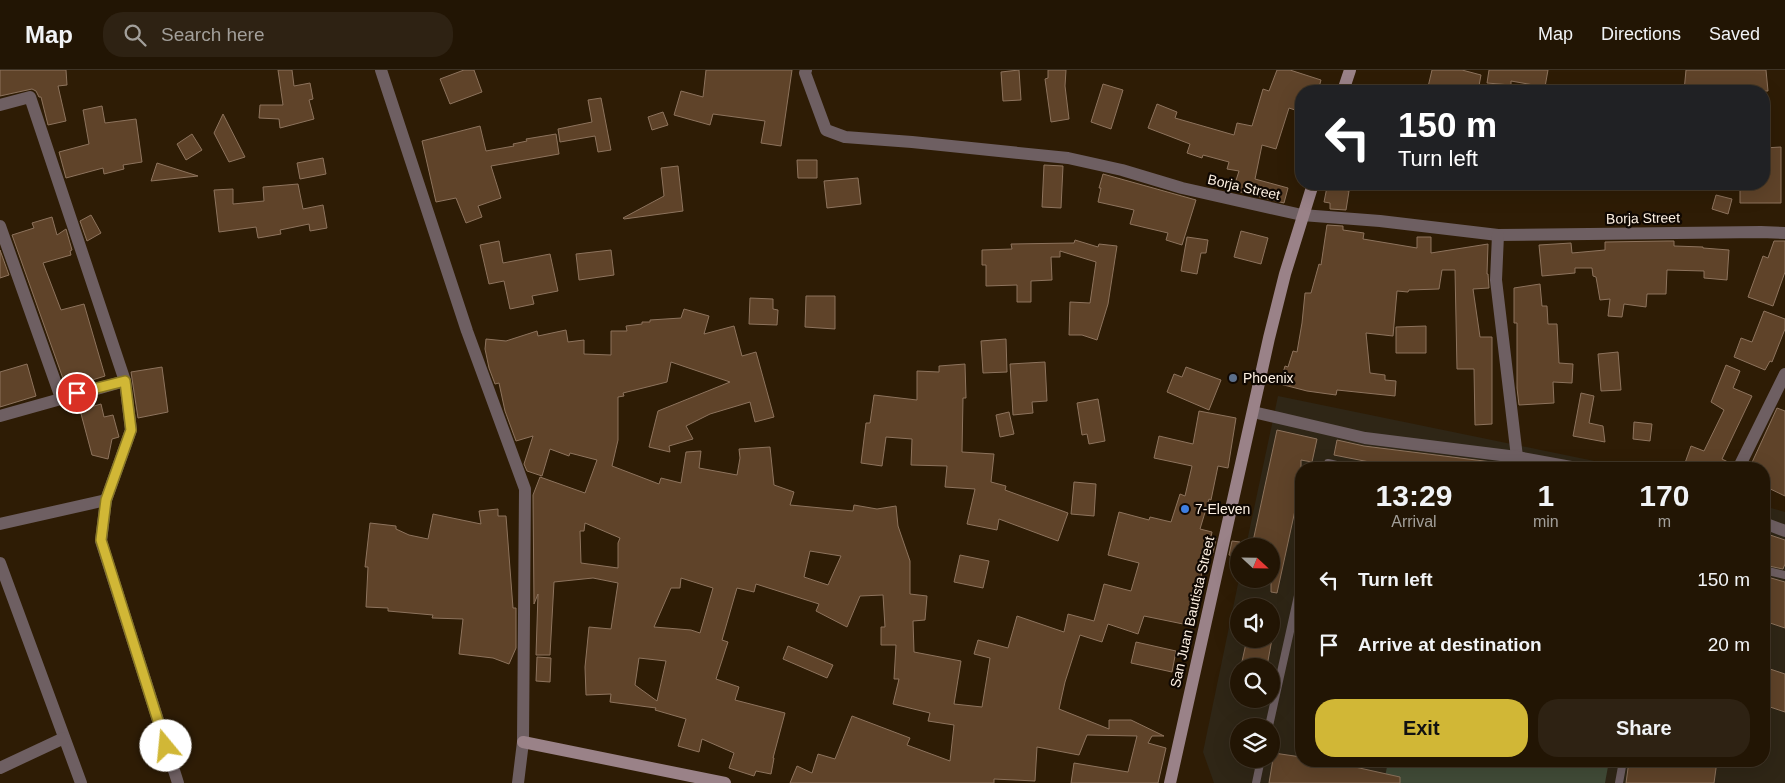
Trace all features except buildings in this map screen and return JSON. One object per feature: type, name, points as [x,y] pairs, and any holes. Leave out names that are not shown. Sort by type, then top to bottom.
[{"type":"main road","points":[[1345,85],[1350,70]]},
{"type":"main road","name":"San Juan Bautista Street","points":[[1170,783],[1285,274],[1311,190]]},
{"type":"main road","points":[[523,742],[725,783]]},
{"type":"street","points":[[381,70],[467,331],[525,489],[523,742],[518,783]]},
{"type":"street","name":"Borja Street","points":[[806,70],[805,73],[826,130],[845,137],[1068,158],[1122,170],[1182,188],[1302,215],[1380,221],[1498,235],[1785,233]]},
{"type":"street","points":[[0,105],[30,97],[125,381],[131,430],[106,500],[101,540],[178,783]]},
{"type":"street","points":[[0,226],[61,398]]},
{"type":"street","points":[[1498,235],[1496,280],[1517,457]]},
{"type":"street","points":[[1741,462],[1785,374]]},
{"type":"street","points":[[0,416],[125,381]]},
{"type":"street","points":[[1253,412],[1365,438],[1544,462]]},
{"type":"street","points":[[0,524],[106,500]]},
{"type":"street","points":[[1770,525],[1785,531]]},
{"type":"street","points":[[0,563],[81,783]]},
{"type":"street","points":[[0,768],[64,738]]},
{"type":"lane","points":[[1770,571],[1785,575]]},
{"type":"lane","points":[[1270,718],[1295,608]]},
{"type":"lane","points":[[1619,783],[1622,767]]},
{"type":"lane","points":[[1256,783],[1259,768]]},
{"type":"shaded area","points":[[1278,396],[1599,462],[1295,462],[1295,767],[1770,767],[1770,508],[1785,512],[1785,783],[1214,783],[1203,752],[1230,622],[1230,648],[1280,648],[1280,598],[1235,598],[1237,588],[1280,588],[1280,538],[1248,538]]},
{"type":"green space","points":[[1387,767],[1608,767],[1605,783],[1384,783]]},
{"type":"place","name":"Phoenix","points":[[1233,378]]},
{"type":"place","name":"7-Eleven","points":[[1185,509]]},
{"type":"route","points":[[77,393],[125,381],[131,430],[106,500],[101,540],[166,746]]}]
